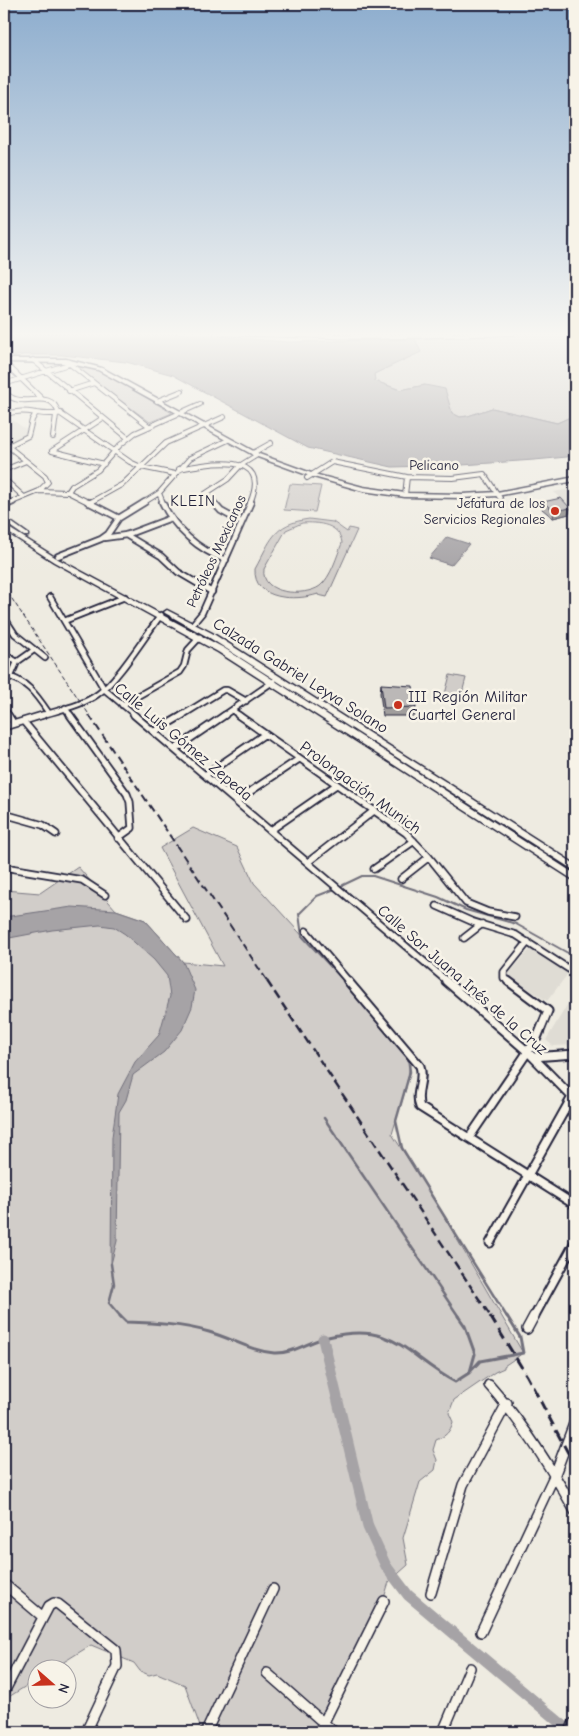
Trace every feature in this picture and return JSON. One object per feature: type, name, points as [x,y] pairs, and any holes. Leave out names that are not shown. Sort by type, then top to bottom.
[{"type":"main road","points":[[181,414],[280,466],[345,489],[406,500],[456,501],[575,484]]},
{"type":"main road","points":[[310,476],[364,489],[405,495],[446,497],[498,496],[575,479]]},
{"type":"main road","name":"Calzada Gabriel Leyva Solano","points":[[4,519],[58,556],[192,625],[278,678],[431,781]]},
{"type":"main road","name":"Calzada Gabriel Leyva Solano","points":[[4,527],[32,547],[200,637],[270,684],[431,781],[549,856],[575,868]]},
{"type":"main road","name":"Calzada Gabriel Leyva Solano","points":[[549,856],[575,878]]},
{"type":"main road","points":[[572,1732],[575,1725]]},
{"type":"street","points":[[8,446],[27,439],[31,434],[30,421],[35,414]]},
{"type":"street","points":[[53,437],[58,414],[116,450],[130,462],[141,467],[175,474]]},
{"type":"street","points":[[99,414],[128,438]]},
{"type":"street","points":[[134,414],[149,426]]},
{"type":"street","points":[[68,492],[72,486],[90,476],[104,464],[128,438],[177,414]]},
{"type":"street","points":[[89,503],[123,484],[166,443],[224,417]]},
{"type":"street","points":[[104,418],[53,452],[104,464]]},
{"type":"street","points":[[101,539],[108,534],[118,518],[158,493],[194,455],[228,440]]},
{"type":"street","points":[[4,443],[47,478],[46,486],[39,491],[4,506]]},
{"type":"street","points":[[241,522],[221,511],[205,495],[206,492],[228,480],[240,465],[271,443]]},
{"type":"street","points":[[4,470],[26,461]]},
{"type":"street","points":[[179,469],[220,462],[240,465]]},
{"type":"street","name":"Pelicano","points":[[310,476],[330,462],[373,472],[407,477],[453,478],[485,474],[498,496]]},
{"type":"street","name":"Petróleos Mexicanos","points":[[192,625],[202,613],[212,592],[256,490],[254,475],[240,465]]},
{"type":"street","points":[[405,495],[407,477]]},
{"type":"street","points":[[4,480],[24,497]]},
{"type":"street","points":[[39,491],[68,492],[118,518]]},
{"type":"street","points":[[158,493],[162,506],[188,537],[208,552],[226,560]]},
{"type":"street","points":[[58,556],[101,539],[126,535],[170,516]]},
{"type":"street","points":[[126,535],[161,556],[184,576],[212,592]]},
{"type":"street","name":"Calle Luis Gómez Zepeda","points":[[50,597],[104,689],[331,881]]},
{"type":"street","points":[[64,621],[126,597]]},
{"type":"street","points":[[4,726],[24,722],[48,712],[65,708],[90,698],[104,689],[161,615]]},
{"type":"street","points":[[4,617],[14,634],[45,658]]},
{"type":"street","points":[[122,705],[180,672],[184,666],[188,650],[200,637]]},
{"type":"street","points":[[12,676],[17,662],[34,650]]},
{"type":"street","points":[[4,654],[17,662]]},
{"type":"street","points":[[4,675],[22,680],[32,689],[48,712]]},
{"type":"street","points":[[175,749],[278,678]]},
{"type":"street","points":[[154,732],[223,690],[246,701]]},
{"type":"street","points":[[65,708],[127,794],[130,802],[132,828],[118,838]]},
{"type":"street","points":[[4,709],[14,724]]},
{"type":"street","name":"Prolongación Munich","points":[[232,710],[336,785],[375,810],[414,841],[429,857],[462,900],[485,911],[515,917]]},
{"type":"street","points":[[24,722],[187,920]]},
{"type":"street","points":[[205,774],[265,734]]},
{"type":"street","points":[[236,801],[299,759]]},
{"type":"street","points":[[271,830],[336,785]]},
{"type":"street","points":[[308,862],[375,810]]},
{"type":"street","points":[[4,814],[43,825],[56,834]]},
{"type":"street","points":[[374,870],[414,841]]},
{"type":"street","points":[[401,879],[429,857]]},
{"type":"street","points":[[4,867],[82,880],[105,895]]},
{"type":"street","name":"Calle Sor Juana Inés de la Cruz","points":[[331,881],[530,1054],[574,1098]]},
{"type":"street","points":[[437,906],[482,924],[504,930],[528,942],[575,973]]},
{"type":"street","points":[[464,938],[482,924]]},
{"type":"street","points":[[306,931],[420,1066],[424,1074],[417,1101],[420,1107],[575,1205]]},
{"type":"street","points":[[469,1138],[530,1054],[548,1011],[504,978],[504,972],[528,942]]},
{"type":"street","points":[[530,1054],[575,1054]]},
{"type":"street","points":[[490,1243],[574,1098]]},
{"type":"street","points":[[527,1329],[575,1242]]},
{"type":"street","points":[[489,1385],[507,1404],[555,1474],[575,1512]]},
{"type":"street","points":[[431,1593],[462,1485],[507,1404]]},
{"type":"street","points":[[482,1632],[555,1474],[575,1421]]},
{"type":"street","points":[[4,1584],[43,1618]]},
{"type":"street","points":[[206,1732],[273,1589]]},
{"type":"street","points":[[319,1732],[384,1601]]},
{"type":"street","points":[[4,1692],[49,1606],[54,1603],[58,1604],[116,1650],[117,1666],[86,1732]]},
{"type":"street","points":[[443,1732],[470,1668]]},
{"type":"street","points":[[267,1673],[334,1732]]},
{"type":"shaded area","points":[[139,414],[170,414],[150,422]]},
{"type":"shaded area","points":[[245,414],[454,414],[460,417],[474,414],[518,414],[557,423],[575,415],[575,453],[567,457],[462,465],[392,467],[308,448]]},
{"type":"shaded area","points":[[454,414],[474,414],[468,416],[460,417]]},
{"type":"shaded area","points":[[518,414],[575,414],[557,423]]},
{"type":"shaded area","points":[[11,419],[31,433],[9,441],[4,437],[4,422]]},
{"type":"shaded area","points":[[290,484],[321,486],[315,512],[284,510]]},
{"type":"shaded area","points":[[575,488],[575,512],[554,492]]},
{"type":"shaded area","points":[[309,519],[333,522],[347,532],[349,528],[357,530],[327,597],[318,594],[299,598],[278,596],[269,593],[256,580],[255,569],[274,535],[280,529],[297,521]],"holes":[[[302,523],[321,524],[333,528],[337,532],[342,543],[336,560],[320,586],[304,592],[276,589],[265,578],[264,569],[286,530]]]},
{"type":"shaded area","points":[[447,537],[469,544],[451,565],[429,558]]},
{"type":"shaded area","points":[[450,675],[466,678],[461,697],[445,694]]},
{"type":"shaded area","points":[[193,828],[237,847],[254,883],[395,1037],[410,1064],[406,1088],[392,1134],[429,1191],[523,1353],[504,1366],[504,1368],[454,1400],[449,1413],[453,1422],[452,1425],[447,1433],[436,1440],[433,1450],[437,1460],[435,1470],[420,1482],[403,1538],[408,1565],[389,1582],[384,1598],[322,1732],[202,1732],[185,1685],[157,1673],[149,1675],[140,1671],[134,1663],[91,1645],[70,1658],[28,1658],[28,1685],[4,1700],[4,890],[40,893],[78,867],[116,910],[145,920],[183,962],[223,966],[160,848]]},
{"type":"shaded area","points":[[72,907],[116,910],[145,920],[183,962],[195,990],[192,1007],[182,1030],[164,1052],[133,1075],[126,1100],[119,1112],[117,1241],[111,1264],[112,1137],[118,1094],[135,1062],[159,1035],[170,996],[167,976],[154,960],[125,934],[114,927],[100,925],[52,930],[4,939],[4,917]]},
{"type":"shaded area","points":[[532,947],[570,971],[547,1001],[508,975]]},
{"type":"shaded area","points":[[575,992],[575,1045],[553,1046],[546,1040]]},
{"type":"building","points":[[561,498],[570,508],[554,511],[543,502]]},
{"type":"building","points":[[381,684],[413,686],[416,707],[384,708]]},
{"type":"waterway","points":[[339,887],[362,876],[373,876],[438,897],[466,910],[516,924],[575,957]]},
{"type":"waterway","points":[[335,889],[317,896],[299,914],[302,936],[345,982]]},
{"type":"waterway","points":[[343,981],[346,984]]},
{"type":"waterway","points":[[408,1056],[410,1072],[396,1121],[402,1148],[507,1317]]},
{"type":"waterway","points":[[324,1118],[459,1317]]},
{"type":"waterway","points":[[111,1264],[114,1284],[109,1303],[121,1317]]},
{"type":"waterway","points":[[458,1316],[465,1326],[475,1354],[470,1372]]},
{"type":"waterway","points":[[470,1372],[480,1361],[523,1353],[520,1337],[507,1316]]},
{"type":"waterway","points":[[121,1317],[126,1322],[168,1324],[199,1329],[257,1350],[274,1353],[295,1349],[328,1337],[351,1333],[369,1333],[398,1343],[455,1382],[470,1372]]},
{"type":"waterway","points":[[323,1339],[368,1527],[386,1566],[408,1595],[571,1732]]},
{"type":"railway","points":[[4,587],[90,716]]},
{"type":"railway","points":[[89,715],[268,982]]},
{"type":"railway","points":[[267,981],[491,1317]]},
{"type":"railway","points":[[490,1316],[527,1376],[575,1466]]},
{"type":"place","name":"Jefatura de los Servicios Regionales","points":[[555,511]]},
{"type":"place","name":"III Región Militar Cuartel General","points":[[398,705]]},
{"type":"district","name":"KLEIN","points":[[193,501]]}]
